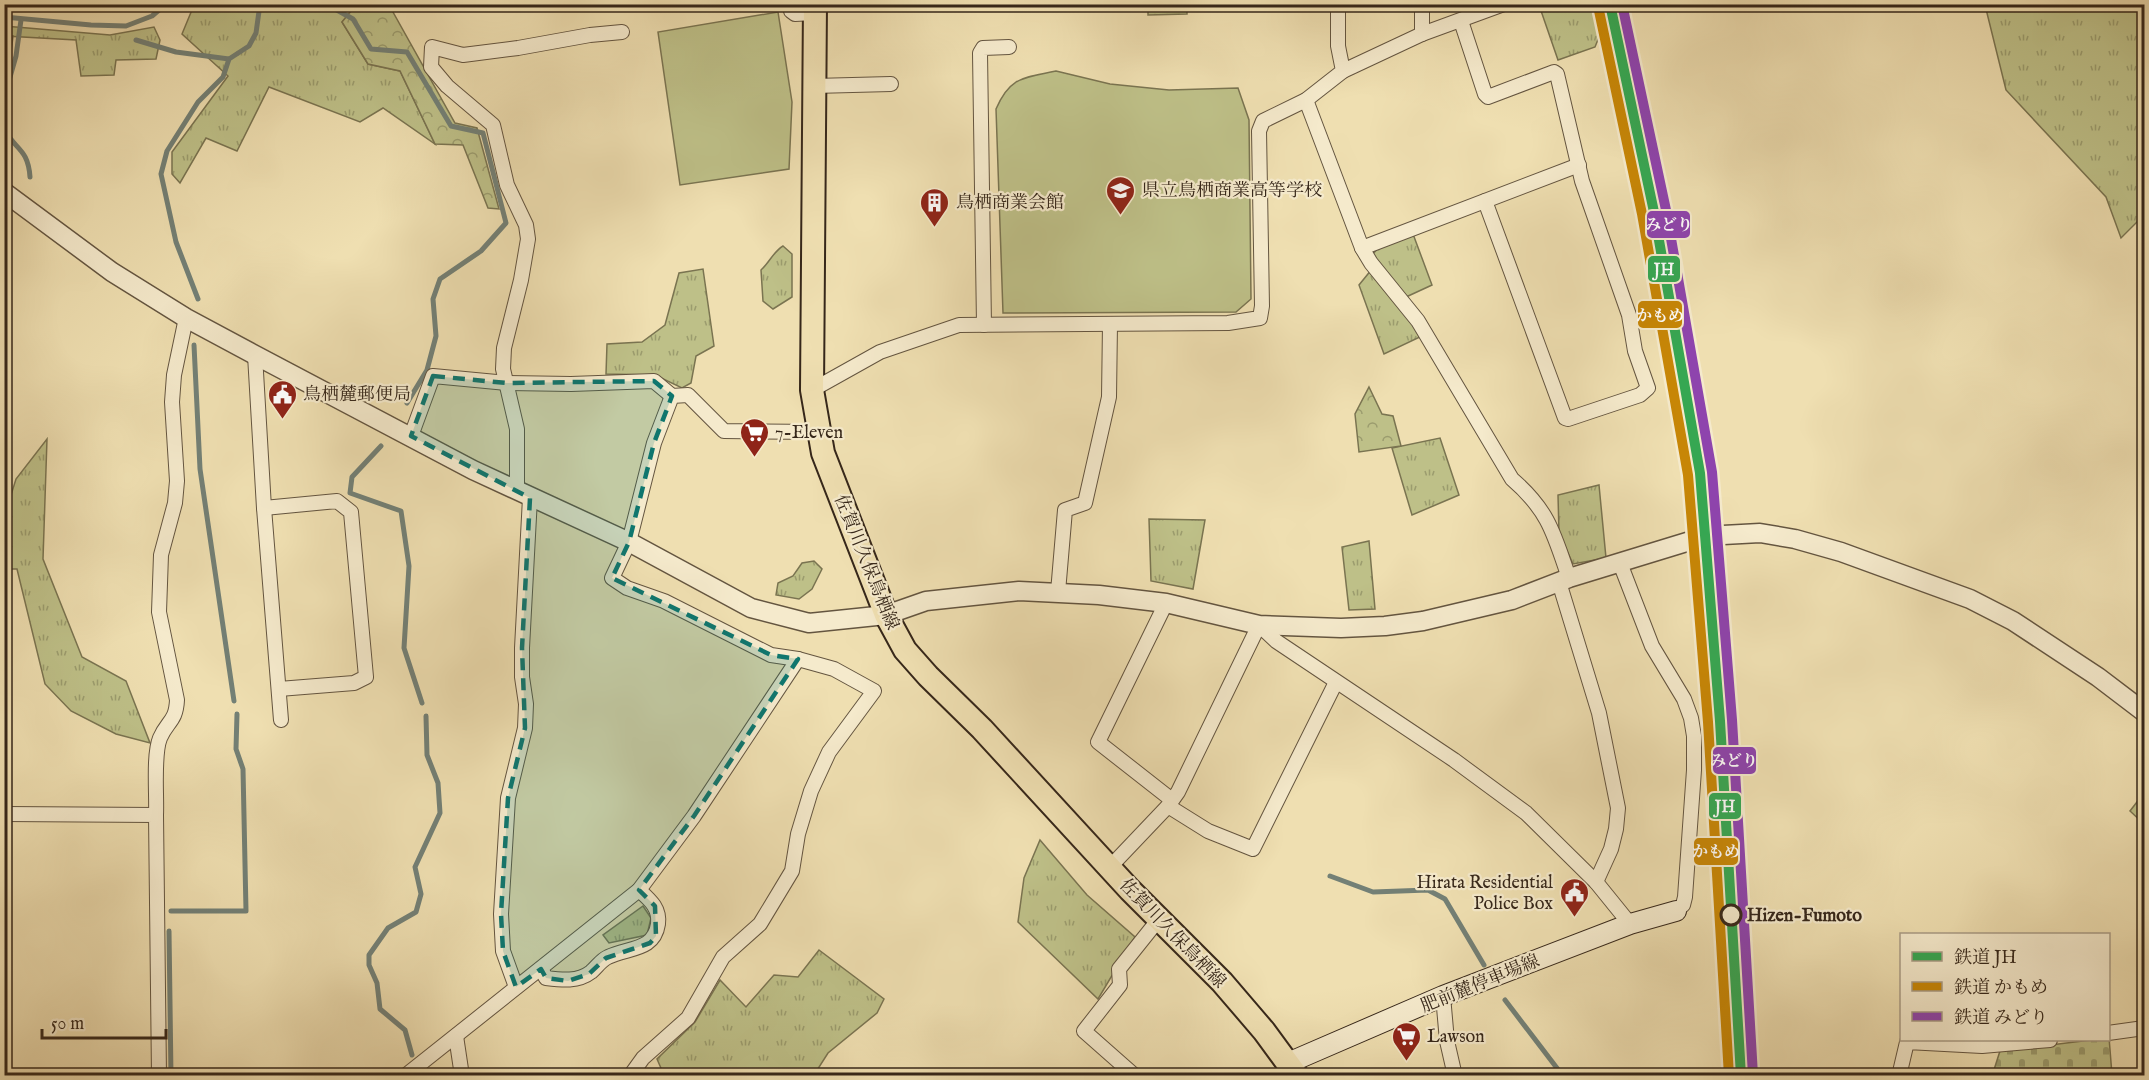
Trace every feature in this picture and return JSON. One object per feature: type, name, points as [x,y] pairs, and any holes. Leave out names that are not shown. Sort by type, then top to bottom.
[{"type":"main road","name":"佐賀川久保鳥栖線","points":[[814,9],[812,390],[823,453],[886,615],[905,650],[928,676],[982,729],[1110,867],[1222,982],[1295,1072]]},
{"type":"main road","name":"肥前麓停車場線","points":[[1295,1072],[1443,996],[1630,924],[1676,911]]},
{"type":"street","points":[[790,4],[791,11],[795,14],[814,9]]},
{"type":"street","points":[[1338,4],[1338,46],[1343,71]]},
{"type":"street","points":[[1422,4],[1422,34]]},
{"type":"street","points":[[812,390],[880,352],[959,325],[1228,323],[1260,318],[1262,306],[1259,131],[1263,121],[1306,100],[1343,71],[1422,34],[1504,4]]},
{"type":"street","points":[[1461,21],[1485,94],[1488,97],[1554,72],[1557,74],[1582,181],[1629,315],[1635,351],[1648,388],[1640,395],[1568,419],[1565,418],[1485,201]]},
{"type":"street","points":[[516,987],[503,951],[501,914],[508,798],[525,728],[526,704],[522,677],[524,495],[517,429],[503,369],[504,348],[521,280],[528,239],[526,225],[507,185],[493,125],[447,86],[431,66],[432,47],[463,55],[622,32]]},
{"type":"street","points":[[984,325],[980,53],[983,48],[1009,46]]},
{"type":"street","points":[[814,86],[891,84]]},
{"type":"street","points":[[1306,100],[1362,248],[1371,263],[1418,321],[1512,479],[1532,496],[1551,526],[1599,713],[1617,808],[1616,829],[1611,849],[1596,882]]},
{"type":"street","points":[[1362,248],[1579,165]]},
{"type":"street","points":[[4,192],[112,272],[186,318],[524,495],[628,542],[751,608],[809,623],[886,615],[926,602],[1019,591],[1099,595],[1166,603],[1259,625],[1341,628],[1423,621],[1512,600],[1564,580],[1690,541],[1723,535],[1760,534],[1796,539],[1830,549],[1970,599],[2013,621],[2098,677],[2145,712]]},
{"type":"street","points":[[159,1076],[157,750],[160,737],[177,712],[177,700],[159,612],[161,555],[175,503],[177,482],[172,402],[174,375],[186,318]]},
{"type":"street","points":[[1058,592],[1065,510],[1085,503],[1109,397],[1110,324]]},
{"type":"street","points":[[255,354],[264,508],[281,720]]},
{"type":"street","points":[[411,436],[433,376],[507,383],[571,384],[654,381],[672,396],[688,395],[724,431],[819,432]]},
{"type":"street","points":[[630,1076],[643,1058],[688,1018],[723,957],[760,924],[792,871],[798,834],[811,790],[829,752],[874,691],[834,669],[798,659],[771,655],[664,601],[627,588],[612,578],[628,542],[654,443],[672,396]]},
{"type":"street","points":[[264,508],[337,501],[351,512],[366,677],[354,683],[279,689]]},
{"type":"street","points":[[1620,562],[1652,646],[1684,699],[1691,718],[1694,770],[1683,905],[1676,911]]},
{"type":"street","points":[[1166,603],[1098,742],[1170,803],[1208,831],[1253,849],[1336,682]]},
{"type":"street","points":[[1259,625],[1276,641],[1454,760],[1493,791],[1526,813],[1596,882],[1630,924]]},
{"type":"street","points":[[1110,867],[1178,792],[1259,625]]},
{"type":"street","points":[[405,1076],[639,890],[694,816],[798,659]]},
{"type":"street","points":[[4,814],[156,815]]},
{"type":"street","points":[[541,969],[546,978],[568,981],[589,974],[606,958],[650,942],[656,936],[659,917],[655,906],[639,890]]},
{"type":"street","points":[[1135,1076],[1084,1031],[1120,986],[1119,969],[1159,918]]},
{"type":"street","points":[[1443,996],[1447,1041],[1455,1076]]},
{"type":"street","points":[[2110,1033],[2145,1028]]},
{"type":"street","points":[[456,1036],[462,1076]]},
{"type":"street","points":[[1899,1076],[1907,1042],[1982,1046],[2039,1041]]},
{"type":"highlighted area","points":[[433,376],[507,383],[654,381],[672,396],[654,443],[629,542],[612,578],[771,655],[798,659],[694,816],[639,890],[655,906],[656,936],[650,943],[606,958],[589,974],[568,981],[546,978],[541,969],[516,987],[503,951],[501,914],[508,798],[525,728],[522,648],[530,498],[411,436]]},
{"type":"green space","points":[[194,5],[356,5],[342,22],[368,64],[400,71],[435,144],[383,108],[360,122],[269,87],[237,151],[206,138],[180,183],[172,174],[172,152],[228,76],[182,34]]},
{"type":"green space","points":[[356,5],[389,5],[455,123],[477,128],[499,209],[488,208],[463,145],[435,144],[400,71],[368,64],[342,22]]},
{"type":"green space","points":[[1148,5],[1187,5],[1187,14],[1148,15]]},
{"type":"green space","points":[[1539,5],[1601,5],[1605,22],[1595,47],[1558,60]]},
{"type":"green space","points":[[1985,5],[2144,5],[2144,215],[2121,238],[2106,197],[2006,90]]},
{"type":"green space","points":[[778,12],[792,102],[789,169],[680,185],[658,32]]},
{"type":"green space","points":[[4,26],[110,35],[154,27],[160,40],[156,59],[116,60],[114,75],[81,76],[76,40],[5,36]]},
{"type":"green space","points":[[5,36],[13,36],[9,69],[5,78]]},
{"type":"green space","name":"県立鳥栖商業高等学校","points":[[1056,71],[1110,84],[1169,90],[1238,88],[1249,120],[1251,299],[1236,312],[1003,313],[996,109],[1007,90],[1019,80]]},
{"type":"green space","points":[[1413,234],[1432,285],[1406,297],[1372,255],[1379,247]]},
{"type":"green space","points":[[783,246],[792,254],[792,297],[773,309],[763,301],[761,270]]},
{"type":"green space","points":[[703,269],[714,346],[696,356],[691,383],[682,388],[655,375],[606,374],[607,344],[642,342],[665,325],[679,273]]},
{"type":"green space","points":[[1372,269],[1422,336],[1384,354],[1359,285]]},
{"type":"green space","points":[[1369,387],[1382,414],[1393,416],[1401,446],[1359,452],[1355,414]]},
{"type":"green space","points":[[1440,438],[1459,495],[1412,515],[1392,448]]},
{"type":"green space","points":[[47,439],[43,559],[82,657],[126,681],[150,743],[116,734],[71,711],[45,684],[17,569],[5,569],[5,514],[16,479]]},
{"type":"green space","points":[[1599,485],[1606,558],[1573,564],[1559,533],[1558,495]]},
{"type":"green space","points":[[1149,519],[1205,520],[1193,589],[1151,581]]},
{"type":"green space","points":[[1369,541],[1375,609],[1349,610],[1342,547]]},
{"type":"green space","points":[[814,561],[822,569],[812,589],[799,599],[776,595],[778,583],[793,576],[802,563]]},
{"type":"green space","points":[[2137,802],[2144,809],[2144,824],[2130,811]]},
{"type":"green space","points":[[1040,840],[1087,895],[1135,937],[1098,999],[1018,922],[1024,878]]},
{"type":"green space","points":[[643,906],[651,918],[647,935],[609,943],[603,935]]},
{"type":"green space","points":[[819,950],[884,999],[877,1013],[828,1053],[814,1075],[664,1075],[657,1059],[695,1022],[720,980],[746,1007],[774,975],[798,977]]},
{"type":"green space","points":[[2083,1041],[2109,1041],[2112,1075],[1992,1076],[2000,1051]]},
{"type":"waterway","points":[[4,17],[126,26],[152,16],[166,4]]},
{"type":"waterway","points":[[198,299],[176,242],[161,174],[167,151],[198,102],[223,77],[229,59],[249,46],[256,33],[260,4]]},
{"type":"waterway","points":[[332,4],[335,9],[353,19],[371,49],[407,52],[451,126],[483,133],[506,223],[481,251],[440,279],[433,299],[436,336],[427,370],[407,403]]},
{"type":"waterway","points":[[4,98],[16,56],[21,20]]},
{"type":"waterway","points":[[136,40],[176,52],[229,59]]},
{"type":"waterway","points":[[4,129],[27,160],[30,177]]},
{"type":"waterway","points":[[194,345],[200,469],[234,701]]},
{"type":"waterway","points":[[381,446],[352,477],[350,493],[401,511],[409,566],[404,648],[422,703]]},
{"type":"waterway","points":[[171,911],[246,911],[243,769],[236,749],[237,714]]},
{"type":"waterway","points":[[412,1055],[405,1030],[380,1009],[377,983],[369,965],[369,955],[388,928],[416,912],[421,894],[415,867],[440,813],[438,783],[427,755],[426,716]]},
{"type":"waterway","points":[[1330,876],[1373,892],[1428,890],[1445,899],[1484,965]]},
{"type":"waterway","points":[[169,931],[171,1076]]},
{"type":"waterway","points":[[1505,1000],[1563,1076]]},
{"type":"waterway","points":[[424,1072],[430,1076]]},
{"type":"rail line","name":"JH","points":[[1610,4],[1654,212],[1700,473],[1720,721],[1741,1076]]},
{"type":"rail line","name":"みどり","points":[[1622,4],[1666,210],[1712,472],[1732,720],[1753,1075]]},
{"type":"rail line","name":"かもめ","points":[[1598,6],[1642,214],[1688,475],[1708,722],[1729,1076]]},
{"type":"place","name":"県立鳥栖商業高等学校","points":[[1121,216]]},
{"type":"place","name":"鳥栖商業会館","points":[[935,228]]},
{"type":"place","name":"鳥栖麓郵便局","points":[[282,420]]},
{"type":"place","name":"7-Eleven","points":[[754,458]]},
{"type":"place","name":"Hizen-Fumoto","points":[[1731,915]]},
{"type":"place","name":"Hirata Residential Police Box","points":[[1574,918]]},
{"type":"place","name":"Lawson","points":[[1406,1062]]}]
